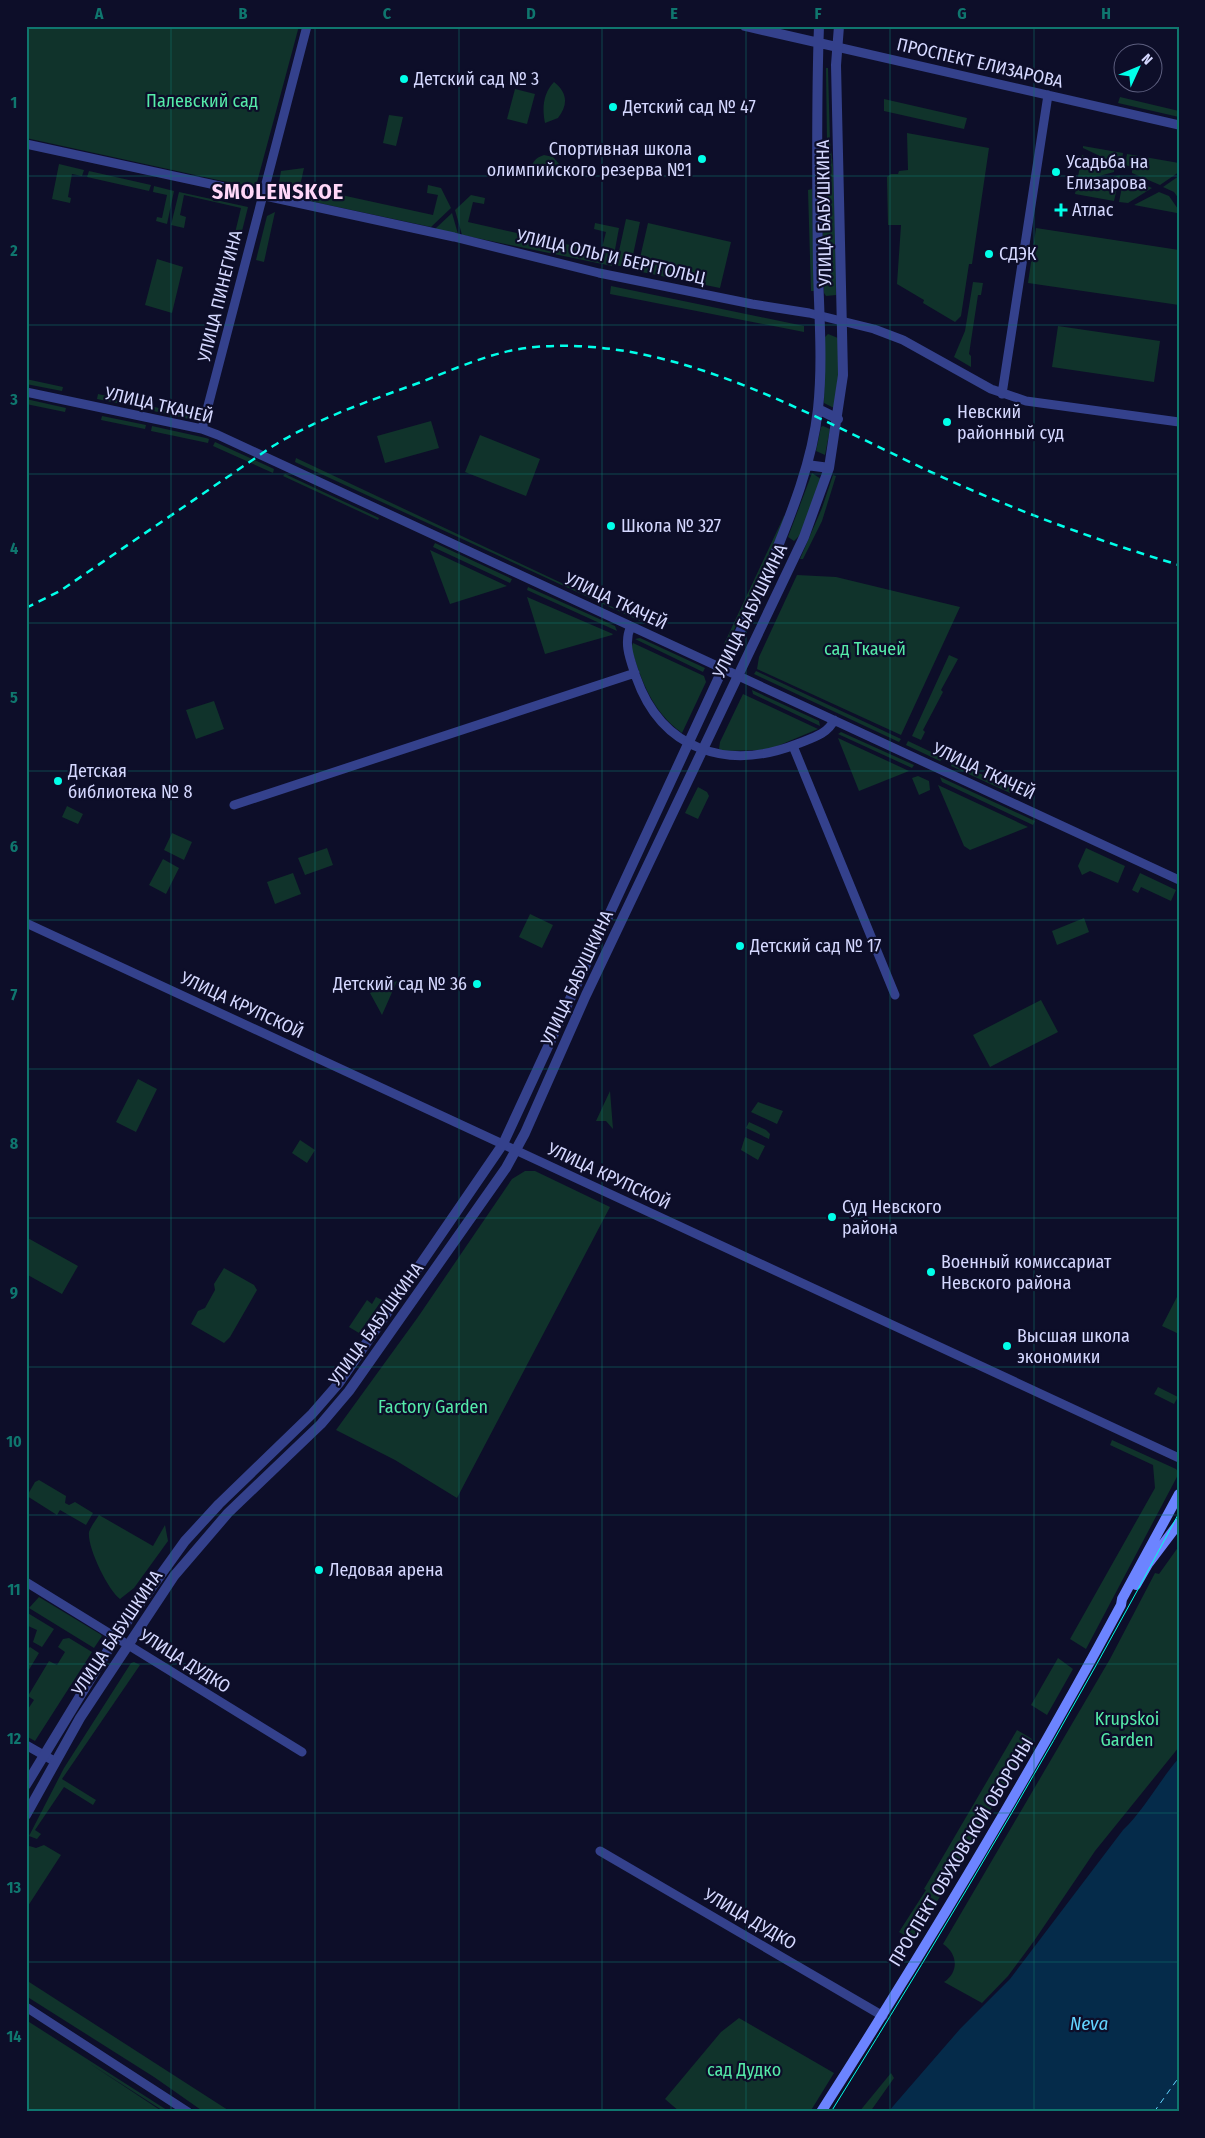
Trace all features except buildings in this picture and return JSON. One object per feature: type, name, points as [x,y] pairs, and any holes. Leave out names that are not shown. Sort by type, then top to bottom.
[{"type":"main road","name":"ПРОСПЕКТ ОБУХОВСКОЙ ОБОРОНЫ","points":[[821,2112],[883,2016],[1010,1802],[1121,1605],[1122,1599],[1139,1566],[1179,1494]]},
{"type":"main road","name":"ПРОСПЕКТ ОБУХОВСКОЙ ОБОРОНЫ","points":[[1121,1605],[1127,1602],[1148,1564],[1179,1523]]},
{"type":"street","name":"УЛИЦА ПИНЕГИНА","points":[[202,429],[307,26]]},
{"type":"street","name":"ПРОСПЕКТ ЕЛИЗАРОВА","points":[[745,26],[1179,125]]},
{"type":"street","name":"УЛИЦА БАБУШКИНА","points":[[26,1785],[116,1637],[185,1542],[219,1504],[312,1414],[339,1382],[503,1144],[723,669],[785,529],[807,464],[818,409],[820,316],[816,170],[819,26]]},
{"type":"street","name":"УЛИЦА БАБУШКИНА","points":[[26,1815],[54,1761],[174,1576],[228,1513],[321,1424],[349,1391],[516,1151],[586,996],[804,537],[829,468],[838,419],[843,375],[836,65],[839,26]]},
{"type":"street","points":[[1002,394],[1048,95]]},
{"type":"street","name":"УЛИЦА ОЛЬГИ БЕРГГОЛЬЦ","points":[[26,144],[454,237],[600,273],[843,321],[874,329],[903,340],[1002,394],[1026,401],[1179,422]]},
{"type":"street","name":"УЛИЦА ТКАЧЕЙ","points":[[26,392],[202,429],[1179,880]]},
{"type":"street","points":[[818,409],[838,419]]},
{"type":"street","points":[[807,464],[829,468]]},
{"type":"street","points":[[630,626],[626,637],[634,673],[643,695],[656,716],[667,728],[689,743],[702,749],[720,755],[763,755],[792,746],[826,731],[831,728],[834,720]]},
{"type":"street","points":[[234,805],[634,673]]},
{"type":"street","points":[[792,746],[895,995]]},
{"type":"street","name":"УЛИЦА КРУПСКОЙ","points":[[26,923],[1179,1458]]},
{"type":"street","name":"УЛИЦА ДУДКО","points":[[26,1582],[302,1752]]},
{"type":"street","points":[[26,1745],[54,1761]]},
{"type":"street","name":"УЛИЦА ДУДКО","points":[[600,1850],[883,2016]]},
{"type":"street","points":[[26,2008],[188,2112]]},
{"type":"green space","name":"Палевский сад","points":[[26,26],[299,26],[256,186],[250,187],[26,138]]},
{"type":"green space","points":[[826,68],[828,68],[830,142],[835,183],[836,295],[826,296],[824,293],[822,182],[827,142]]},
{"type":"green space","points":[[554,82],[562,90],[565,104],[558,118],[545,123],[544,101],[550,86]]},
{"type":"green space","points":[[515,89],[535,94],[527,124],[507,119]]},
{"type":"green space","points":[[1120,97],[1179,111],[1179,117],[1118,103]]},
{"type":"green space","points":[[884,99],[967,118],[964,129],[884,111]]},
{"type":"green space","points":[[389,115],[403,117],[396,146],[383,143]]},
{"type":"green space","points":[[907,133],[989,148],[972,264],[969,264],[961,316],[955,322],[923,303],[924,300],[897,284],[901,225],[888,225],[887,177],[891,174],[898,174],[899,171],[908,170]]},
{"type":"green space","points":[[1083,146],[1123,153],[1121,166],[1083,148]]},
{"type":"green space","points":[[1127,154],[1179,163],[1179,172],[1160,185],[1132,173],[1132,167],[1125,165]]},
{"type":"green space","points":[[544,155],[553,157],[560,165],[546,173],[531,175],[533,162]]},
{"type":"green space","points":[[1082,155],[1114,170],[1114,172],[1077,182]]},
{"type":"green space","points":[[59,164],[84,170],[82,176],[72,174],[68,197],[71,198],[70,203],[52,199]]},
{"type":"green space","points":[[304,168],[300,186],[433,215],[438,195],[427,193],[428,185],[441,188],[451,208],[431,227],[277,194],[281,171]]},
{"type":"green space","points":[[89,171],[151,185],[149,191],[87,177]]},
{"type":"green space","points":[[1120,175],[1114,201],[1075,194],[1076,188]]},
{"type":"green space","points":[[1179,176],[1179,199],[1174,192],[1163,187]]},
{"type":"green space","points":[[1129,178],[1152,188],[1128,203],[1119,202],[1123,182]]},
{"type":"green space","points":[[154,186],[174,191],[167,224],[156,221],[157,217],[162,218],[167,195],[153,192]]},
{"type":"green space","points":[[812,189],[814,291],[811,291],[808,190]]},
{"type":"green space","points":[[179,192],[248,207],[241,235],[235,233],[241,208],[184,195],[180,215],[186,217],[184,228],[171,225]]},
{"type":"green space","points":[[1159,192],[1169,196],[1178,209],[1177,213],[1134,205]]},
{"type":"green space","points":[[471,195],[485,198],[484,204],[473,202],[468,222],[601,252],[606,232],[594,229],[595,223],[619,228],[612,266],[462,235],[455,210]]},
{"type":"green space","points":[[275,212],[264,262],[256,260],[267,216]]},
{"type":"green space","points":[[452,213],[458,234],[435,229]]},
{"type":"green space","points":[[626,219],[640,222],[630,269],[616,265]]},
{"type":"green space","points":[[648,223],[731,242],[720,288],[637,271]]},
{"type":"green space","points":[[1036,228],[1179,250],[1179,305],[1028,283]]},
{"type":"green space","points":[[157,259],[183,267],[172,313],[145,305]]},
{"type":"green space","points":[[973,282],[983,283],[981,295],[978,295],[969,354],[971,356],[971,367],[954,357],[965,331]]},
{"type":"green space","points":[[611,286],[804,326],[804,332],[610,294]]},
{"type":"green space","points":[[1058,326],[1160,341],[1154,382],[1052,367]]},
{"type":"green space","points":[[828,334],[838,338],[838,378],[834,408],[824,403],[825,337]]},
{"type":"green space","points":[[26,379],[63,387],[62,391],[26,384]]},
{"type":"green space","points":[[98,394],[143,404],[142,408],[97,399]]},
{"type":"green space","points":[[26,399],[66,408],[65,412],[26,404]]},
{"type":"green space","points":[[150,406],[190,415],[189,419],[149,410]]},
{"type":"green space","points":[[102,416],[146,425],[145,429],[101,420]]},
{"type":"green space","points":[[431,421],[439,448],[385,463],[377,436]]},
{"type":"green space","points":[[152,426],[206,438],[209,439],[208,443],[151,431]]},
{"type":"green space","points":[[821,427],[830,429],[825,455],[816,451]]},
{"type":"green space","points":[[480,435],[540,459],[526,496],[465,472]]},
{"type":"green space","points":[[215,442],[274,469],[273,473],[213,446]]},
{"type":"green space","points":[[296,458],[640,620],[640,621],[295,462]]},
{"type":"green space","points":[[812,473],[821,479],[800,535],[794,541],[788,537]]},
{"type":"green space","points":[[285,474],[379,518],[378,520],[283,476]]},
{"type":"green space","points":[[833,475],[836,476],[822,521],[803,559],[800,559],[822,508]]},
{"type":"green space","points":[[784,516],[787,516],[727,645],[724,644]]},
{"type":"green space","points":[[435,543],[512,579],[510,583],[433,547]]},
{"type":"green space","points":[[430,550],[507,586],[450,604]]},
{"type":"green space","name":"сад Ткачей","points":[[797,575],[836,577],[960,607],[901,735],[757,669],[759,657]]},
{"type":"green space","points":[[528,587],[615,626],[617,631],[527,590]]},
{"type":"green space","points":[[527,597],[613,634],[545,654]]},
{"type":"green space","points":[[640,638],[705,668],[703,672],[635,639]]},
{"type":"green space","points":[[633,643],[704,676],[706,682],[682,733],[663,715],[649,695],[631,648]]},
{"type":"green space","points":[[949,655],[958,659],[941,690],[943,692],[923,730],[925,732],[921,740],[912,736]]},
{"type":"green space","points":[[756,671],[901,739],[899,742],[754,674]]},
{"type":"green space","points":[[752,690],[819,721],[820,726],[753,694]]},
{"type":"green space","points":[[743,694],[818,729],[768,750],[723,751],[719,749],[720,742]]},
{"type":"green space","points":[[214,701],[224,729],[196,739],[186,710]]},
{"type":"green space","points":[[841,732],[914,765],[912,768],[838,734]]},
{"type":"green space","points":[[838,738],[909,771],[859,791]]},
{"type":"green space","points":[[908,741],[944,758],[940,761],[906,745]]},
{"type":"green space","points":[[952,761],[1012,788],[1010,793],[951,766]]},
{"type":"green space","points":[[918,776],[929,781],[930,790],[919,795],[912,778]]},
{"type":"green space","points":[[940,777],[1035,821],[1033,825],[942,782]]},
{"type":"green space","points":[[938,785],[1028,827],[970,850],[964,846]]},
{"type":"green space","points":[[698,787],[707,792],[709,796],[698,819],[685,813]]},
{"type":"green space","points":[[67,806],[83,814],[78,824],[62,817]]},
{"type":"green space","points":[[172,833],[192,842],[184,860],[164,850]]},
{"type":"green space","points":[[327,848],[333,865],[305,875],[298,858]]},
{"type":"green space","points":[[1086,848],[1125,866],[1118,883],[1090,871],[1082,875],[1078,866]]},
{"type":"green space","points":[[163,859],[179,868],[166,894],[149,885]]},
{"type":"green space","points":[[293,873],[301,894],[275,904],[267,882]]},
{"type":"green space","points":[[1140,873],[1176,890],[1171,901],[1141,887],[1138,893],[1132,890]]},
{"type":"green space","points":[[530,914],[553,925],[542,948],[519,937]]},
{"type":"green space","points":[[1084,918],[1089,932],[1057,945],[1052,931]]},
{"type":"green space","points":[[397,981],[382,1015],[370,993]]},
{"type":"green space","points":[[1041,1000],[1058,1032],[990,1067],[973,1035]]},
{"type":"green space","points":[[138,1079],[157,1089],[136,1132],[116,1122]]},
{"type":"green space","points":[[610,1091],[613,1129],[606,1121],[596,1121]]},
{"type":"green space","points":[[758,1102],[783,1111],[777,1124],[751,1112]]},
{"type":"green space","points":[[749,1122],[766,1130],[770,1134],[769,1139],[746,1128]]},
{"type":"green space","points":[[745,1137],[765,1146],[758,1160],[741,1150]]},
{"type":"green space","points":[[300,1140],[315,1150],[307,1163],[292,1153]]},
{"type":"green space","name":"Factory Garden","points":[[525,1171],[535,1171],[610,1207],[457,1498],[395,1460],[336,1430],[418,1317],[512,1179]]},
{"type":"green space","points":[[26,1237],[78,1266],[62,1294],[26,1274]]},
{"type":"green space","points":[[224,1268],[254,1285],[257,1290],[230,1337],[224,1343],[191,1324],[198,1311],[205,1308],[215,1290],[214,1284]]},
{"type":"green space","points":[[1179,1293],[1179,1334],[1162,1326]]},
{"type":"green space","points":[[376,1297],[382,1300],[359,1333],[349,1327],[367,1300],[372,1304]]},
{"type":"green space","points":[[1158,1387],[1178,1397],[1174,1404],[1154,1394]]},
{"type":"green space","points":[[1112,1440],[1176,1469],[1179,1473],[1086,1649],[1070,1639],[1155,1488],[1153,1465],[1110,1445]]},
{"type":"green space","points":[[39,1480],[66,1496],[65,1503],[69,1505],[75,1502],[93,1513],[86,1525],[60,1510],[57,1515],[27,1496],[35,1482]]},
{"type":"green space","points":[[99,1515],[153,1546],[165,1525],[168,1541],[134,1588],[120,1599],[104,1578],[91,1548],[89,1532]]},
{"type":"green space","name":"Krupskoi Garden","points":[[1179,1546],[1179,1747],[1095,1851],[1008,1976],[982,2003],[944,1982],[952,1973],[955,1963],[952,1953],[943,1944],[1110,1659],[1155,1573],[1159,1574]]},
{"type":"green space","points":[[39,1597],[100,1634],[102,1636],[94,1648],[29,1608]]},
{"type":"green space","points":[[26,1612],[54,1629],[42,1647],[33,1642],[37,1630],[26,1625]]},
{"type":"green space","points":[[69,1638],[92,1652],[35,1741],[26,1736],[26,1712],[34,1700],[28,1696],[49,1661],[57,1665],[65,1652],[58,1647],[63,1639]]},
{"type":"green space","points":[[30,1647],[39,1653],[27,1673],[26,1651]]},
{"type":"green space","points":[[1058,1658],[1073,1669],[1047,1715],[1031,1705]]},
{"type":"green space","points":[[134,1662],[140,1665],[62,1779],[96,1800],[93,1805],[64,1787],[35,1830],[41,1834],[37,1839],[29,1836],[64,1768],[131,1663]]},
{"type":"green space","points":[[1017,1730],[1032,1739],[914,1941],[899,1932],[926,1890],[924,1889]]},
{"type":"green space","points":[[26,1845],[36,1848],[44,1845],[61,1855],[26,1909]]},
{"type":"green space","points":[[26,1980],[231,2112],[204,2112],[154,2077],[26,1996]]},
{"type":"green space","name":"сад Дудко","points":[[739,2018],[834,2073],[810,2112],[680,2112],[665,2099],[721,2032]]},
{"type":"green space","points":[[26,2020],[170,2112],[165,2112],[89,2063],[163,2112],[26,2112]]},
{"type":"green space","points":[[891,2073],[894,2078],[870,2112],[859,2112]]},
{"type":"water","name":"Neva","points":[[1179,1758],[1179,2112],[888,2112],[960,2029],[1010,1979]]},
{"type":"ferry route","points":[[1154,2112],[1179,2077]]},
{"type":"tram line","points":[[831,2112],[922,1964],[1054,1740],[1179,1513]]},
{"type":"railway","points":[[26,608],[60,591],[273,446],[309,426],[478,360],[535,347],[587,347],[639,354],[690,367],[741,384],[993,499],[1085,534],[1179,565]]},
{"type":"place","name":"Детский сад № 3","points":[[404,79]]},
{"type":"place","name":"Детский сад № 47","points":[[613,107]]},
{"type":"place","name":"Спортивная школа олимпийского резерва №1","points":[[702,159]]},
{"type":"place","name":"Усадьба на Елизарова","points":[[1056,172]]},
{"type":"place","name":"Атлас","points":[[1061,210]]},
{"type":"place","name":"СДЭК","points":[[989,254]]},
{"type":"place","name":"Невский районный суд","points":[[947,422]]},
{"type":"place","name":"Школа № 327","points":[[611,526]]},
{"type":"place","name":"Детская библиотека № 8","points":[[58,781]]},
{"type":"place","name":"Детский сад № 17","points":[[740,946]]},
{"type":"place","name":"Детский сад № 36","points":[[477,984]]},
{"type":"place","name":"Суд Невского района","points":[[832,1217]]},
{"type":"place","name":"Военный комиссариат Невского района","points":[[931,1272]]},
{"type":"place","name":"Высшая школа экономики","points":[[1007,1346]]},
{"type":"place","name":"Ледовая арена","points":[[319,1570]]},
{"type":"district","name":"SMOLENSKOE","points":[[278,191]]}]
